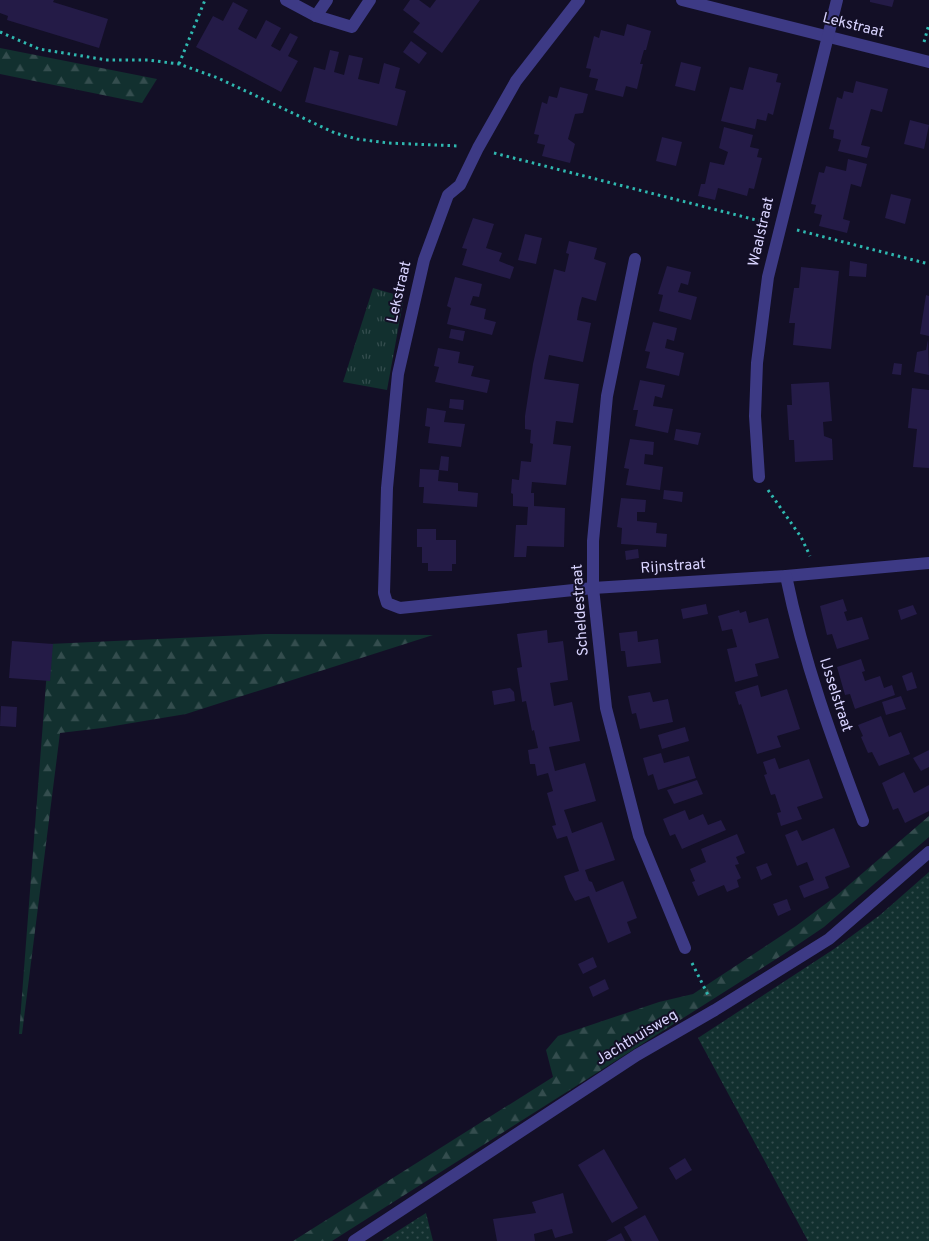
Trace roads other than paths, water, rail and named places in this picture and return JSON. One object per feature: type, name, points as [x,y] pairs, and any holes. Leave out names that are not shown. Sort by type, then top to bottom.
[{"type":"street","points":[[286,0],[316,16],[352,27],[370,0]]},
{"type":"street","points":[[316,16],[327,0]]},
{"type":"street","name":"Lekstraat","points":[[418,605],[400,608],[387,603],[384,593],[384,559],[386,488],[398,374],[424,260],[448,195],[460,185],[478,148],[516,81],[579,0]]},
{"type":"street","name":"Lekstraat","points":[[682,0],[929,62]]},
{"type":"street","name":"Waalstraat","points":[[759,477],[755,416],[756,381],[765,294],[780,226],[837,0]]},
{"type":"street","name":"Scheldestraat","points":[[635,259],[606,396],[593,541],[593,588],[606,708],[639,836],[685,948]]},
{"type":"street","name":"Rijnstraat","points":[[418,605],[593,588],[786,576],[929,564]]},
{"type":"street","name":"IJsselstraat","points":[[786,576],[803,649],[816,693],[863,822]]},
{"type":"street","name":"Jachthuisweg","points":[[354,1241],[637,1056],[829,939],[929,852]]}]
